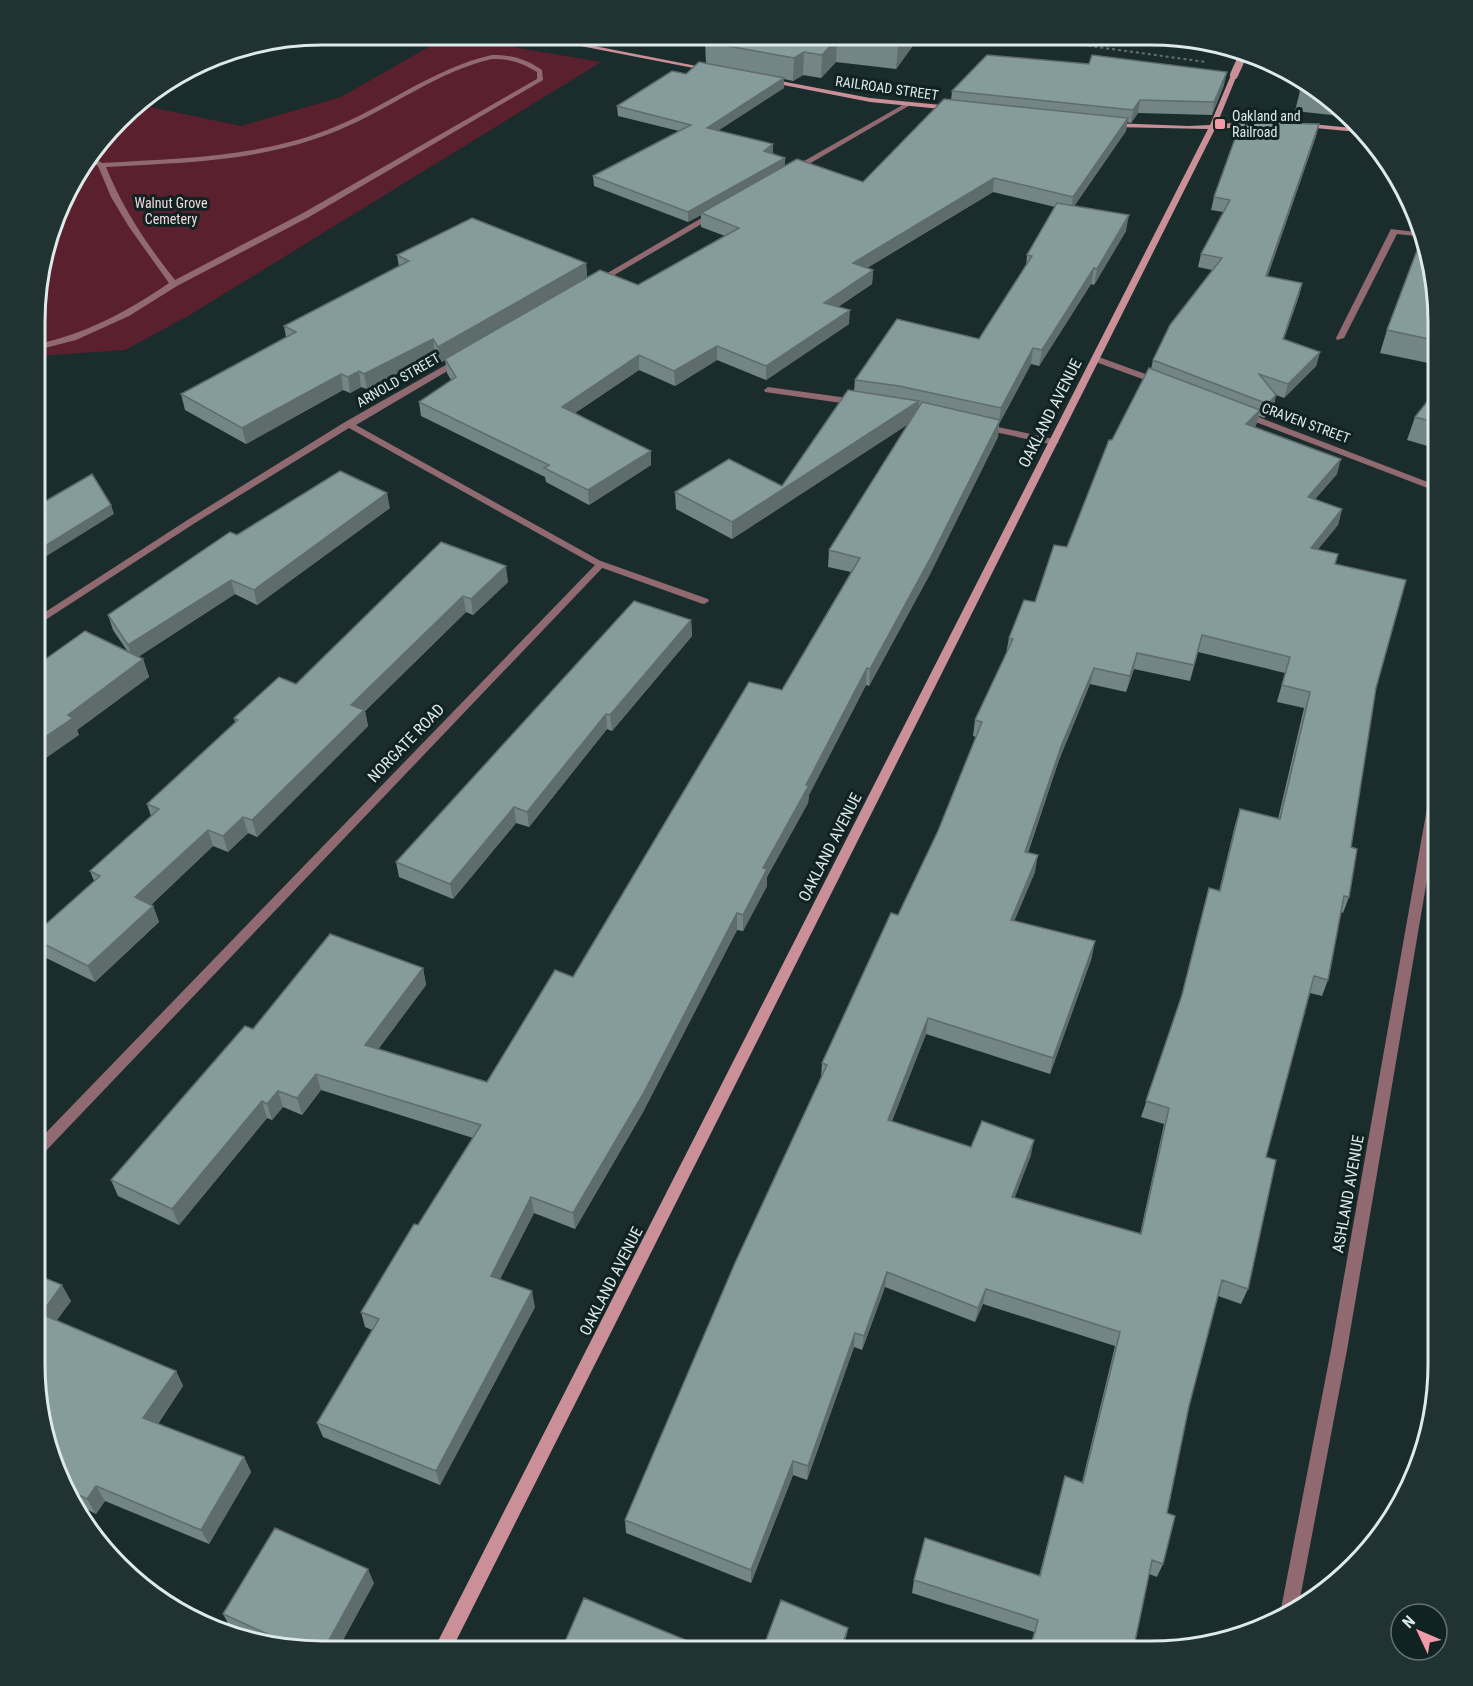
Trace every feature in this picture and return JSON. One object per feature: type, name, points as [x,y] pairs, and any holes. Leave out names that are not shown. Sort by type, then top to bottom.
[{"type":"street","points":[[580,45],[722,72]]},
{"type":"street","points":[[45,346],[60,343],[92,330],[306,214],[540,80],[540,72],[522,61],[485,58],[450,69],[348,123],[305,140],[267,150],[229,155],[101,165],[96,162]]},
{"type":"street","name":"OAKLAND AVENUE","points":[[447,1641],[1214,126],[1241,60]]},
{"type":"street","name":"RAILROAD STREET","points":[[756,78],[870,100],[962,110]]},
{"type":"street","points":[[785,174],[908,104]]},
{"type":"street","points":[[1108,125],[1189,128],[1266,124]]},
{"type":"street","points":[[1298,124],[1350,129]]},
{"type":"street","points":[[101,165],[108,183],[147,250],[174,284]]},
{"type":"street","points":[[591,285],[723,209]]},
{"type":"street","points":[[1340,338],[1394,231],[1413,234]]},
{"type":"street","name":"ARNOLD STREET","points":[[45,617],[111,572],[348,424],[469,354]]},
{"type":"street","points":[[1096,359],[1174,388]]},
{"type":"street","points":[[768,390],[862,403]]},
{"type":"street","name":"CRAVEN STREET","points":[[1230,409],[1428,486]]},
{"type":"street","points":[[348,424],[601,564],[704,601]]},
{"type":"street","points":[[974,424],[1054,442]]},
{"type":"street","name":"NORGATE ROAD","points":[[45,1144],[601,564]]},
{"type":"street","name":"ASHLAND AVENUE","points":[[1291,1603],[1339,1350],[1428,838]]},
{"type":"path","points":[[1081,45],[1210,63]]},
{"type":"path","points":[[1262,70],[1267,71]]},
{"type":"green space","name":"Walnut Grove Cemetery","points":[[432,45],[501,45],[601,62],[188,316],[125,350],[45,355],[47,285],[54,250],[66,216],[82,183],[102,153],[139,114],[148,106],[241,126],[341,97]]},
{"type":"building","points":[[722,45],[831,45],[822,55],[804,52],[794,58]]},
{"type":"building","points":[[987,55],[1089,64],[1092,55],[1227,72],[1214,102],[1140,100],[1133,110],[952,91]]},
{"type":"building","points":[[699,62],[784,78],[707,128],[773,144],[764,151],[785,158],[688,212],[593,176],[691,125],[617,106],[672,71],[686,74]]},
{"type":"building","points":[[944,99],[1128,118],[1073,197],[994,178],[853,263],[873,270],[824,303],[850,310],[766,366],[717,346],[674,371],[639,355],[562,407],[651,451],[588,490],[544,468],[549,465],[419,402],[456,377],[445,359],[600,270],[638,285],[739,228],[701,213],[797,159],[863,182]]},
{"type":"building","points":[[1241,122],[1319,124],[1266,276],[1302,283],[1283,339],[1320,352],[1288,384],[1259,374],[1276,395],[1268,404],[1153,360],[1170,325],[1222,258],[1201,254],[1230,200],[1214,197]]},
{"type":"building","points":[[1057,203],[1129,215],[1097,269],[1094,268],[1042,350],[1033,348],[1001,408],[899,386],[855,380],[897,319],[979,339],[1032,256],[1027,255]]},
{"type":"building","points":[[472,218],[586,263],[438,347],[433,339],[364,374],[359,371],[348,377],[341,374],[242,428],[181,394],[296,332],[284,326],[409,261],[397,255]]},
{"type":"building","points":[[1418,248],[1426,285],[1428,339],[1387,330]]},
{"type":"building","points":[[1149,368],[1260,410],[1246,424],[1341,459],[1308,497],[1342,509],[1311,548],[1338,554],[1335,564],[1406,580],[1376,688],[1351,847],[1357,849],[1349,897],[1344,896],[1328,980],[1314,976],[1266,1157],[1276,1160],[1248,1289],[1222,1280],[1189,1406],[1167,1513],[1175,1516],[1163,1564],[1152,1560],[1135,1641],[1033,1641],[1038,1620],[914,1580],[925,1538],[1040,1576],[1065,1476],[1083,1483],[1120,1332],[986,1289],[978,1308],[887,1272],[864,1336],[855,1333],[808,1466],[793,1461],[751,1570],[625,1520],[735,1263],[827,1065],[822,1063],[891,913],[898,915],[938,831],[982,722],[975,720],[1013,639],[1009,638],[1024,600],[1035,602],[1054,545],[1067,547],[1109,440],[1112,440]],"holes":[[[1202,635],[1290,657],[1282,685],[1310,692],[1280,819],[1240,809],[1220,891],[1209,888],[1182,995],[1146,1101],[1169,1108],[1141,1234],[1012,1197],[1034,1140],[982,1121],[971,1147],[888,1120],[928,1018],[1053,1058],[1095,941],[1011,920],[1038,855],[1025,852],[1062,744],[1094,668],[1130,676],[1137,653],[1194,665]]]},
{"type":"building","points":[[848,390],[919,401],[732,522],[675,492],[729,459],[782,486]]},
{"type":"building","points":[[1428,401],[1428,420],[1415,417]]},
{"type":"building","points":[[922,402],[1000,420],[931,557],[870,669],[867,668],[806,785],[809,785],[763,868],[767,869],[743,915],[737,913],[642,1096],[573,1213],[531,1197],[491,1276],[532,1291],[436,1471],[317,1423],[379,1319],[361,1312],[414,1224],[418,1225],[481,1125],[316,1074],[297,1098],[278,1091],[267,1104],[262,1101],[172,1209],[111,1180],[245,1026],[253,1029],[330,934],[423,968],[365,1045],[487,1082],[555,970],[573,977],[749,682],[782,690],[860,558],[829,550]]},
{"type":"building","points":[[340,471],[387,493],[254,590],[231,580],[128,645],[108,615],[230,532],[237,535]]},
{"type":"building","points":[[92,474],[111,505],[45,546],[45,501]]},
{"type":"building","points":[[441,542],[506,566],[471,599],[463,596],[351,705],[364,710],[252,820],[243,817],[223,836],[208,830],[135,897],[153,906],[88,966],[45,944],[45,925],[100,876],[90,871],[159,809],[147,804],[238,720],[234,718],[279,677],[296,684]]},
{"type":"building","points":[[634,601],[691,620],[610,715],[606,714],[527,812],[514,807],[450,884],[396,862]]},
{"type":"building","points":[[85,631],[143,659],[68,715],[73,718],[45,737],[45,659]]},
{"type":"building","points":[[45,1278],[62,1285],[45,1308]]},
{"type":"building","points":[[45,1316],[176,1371],[143,1418],[244,1457],[201,1530],[96,1486],[87,1499],[78,1495],[54,1436],[47,1401]]},
{"type":"building","points":[[275,1528],[368,1569],[328,1641],[274,1637],[223,1614]]},
{"type":"building","points":[[584,1598],[688,1641],[565,1641]]},
{"type":"building","points":[[781,1600],[848,1628],[843,1641],[766,1641]]},
{"type":"place","name":"Oakland and Railroad","points":[[1220,124]]}]
